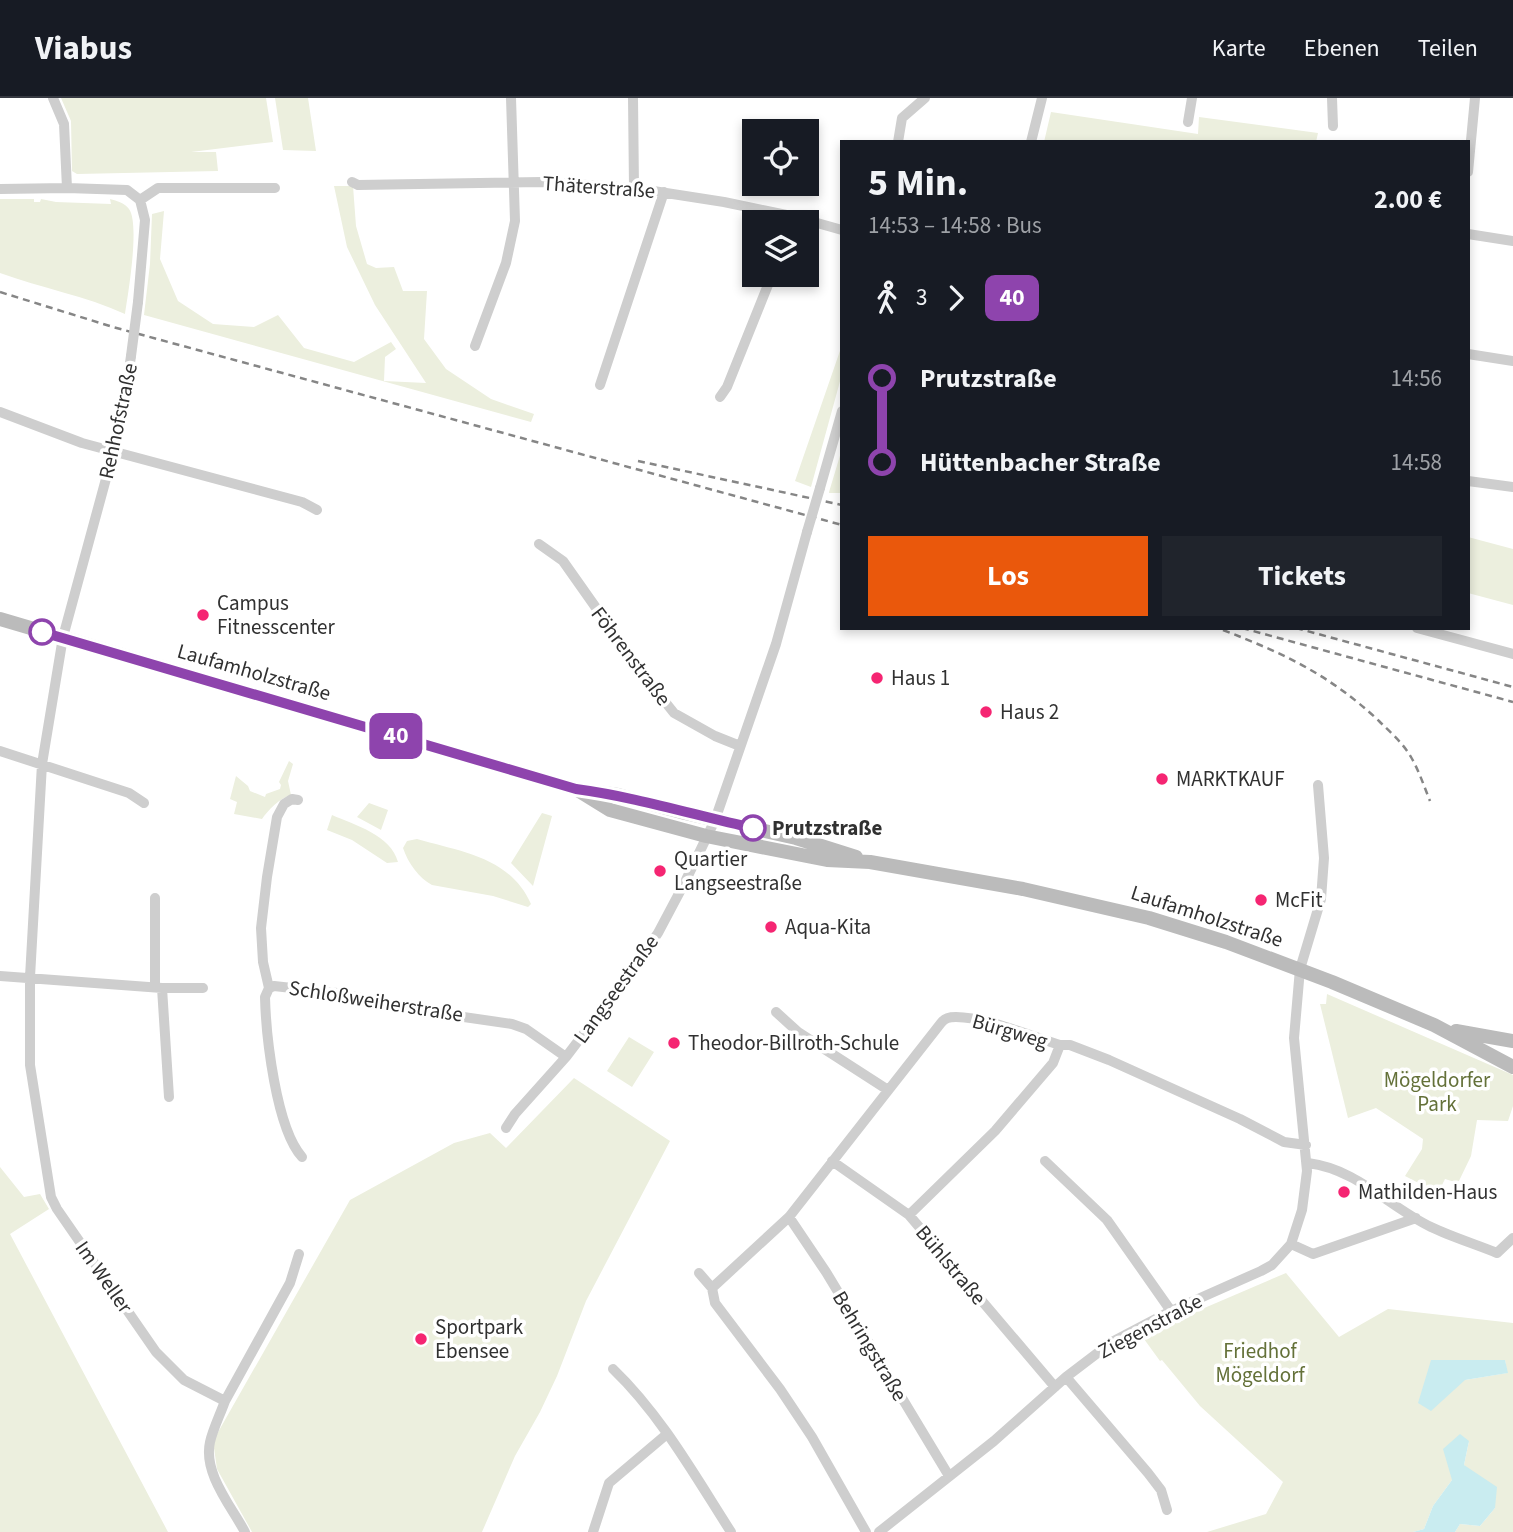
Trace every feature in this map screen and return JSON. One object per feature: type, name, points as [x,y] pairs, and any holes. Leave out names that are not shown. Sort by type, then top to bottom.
[{"type":"main road","name":"Laufamholzstraße","points":[[0,619],[576,789],[618,794],[832,848],[870,862]]},
{"type":"main road","name":"Laufamholzstraße","points":[[576,789],[610,810],[706,836],[827,860],[870,862],[1043,893],[1132,913],[1300,969],[1434,1025],[1513,1068]]},
{"type":"main road","points":[[1434,1025],[1472,1035],[1513,1041]]},
{"type":"street","points":[[53,98],[64,124],[67,188]]},
{"type":"street","points":[[475,346],[499,284],[513,237],[515,183],[511,98]]},
{"type":"street","points":[[633,98],[634,188]]},
{"type":"street","points":[[898,140],[902,118],[925,98]]},
{"type":"street","points":[[1032,140],[1042,98]]},
{"type":"street","points":[[1188,122],[1192,98]]},
{"type":"street","points":[[1332,98],[1333,126]]},
{"type":"street","points":[[1470,151],[1475,98]]},
{"type":"street","name":"Thäterstraße","points":[[352,182],[579,184],[664,192],[748,210]]},
{"type":"street","points":[[0,189],[127,190],[140,200],[158,188],[275,188]]},
{"type":"street","points":[[600,385],[664,192]]},
{"type":"street","name":"Rehhofstraße","points":[[42,764],[63,638],[124,404],[138,302],[145,219],[140,200]]},
{"type":"street","name":"Thäterstraße","points":[[819,225],[840,230]]},
{"type":"street","points":[[1470,234],[1513,241]]},
{"type":"street","points":[[720,397],[727,387],[767,287]]},
{"type":"street","points":[[1470,354],[1513,360]]},
{"type":"street","points":[[0,412],[113,453],[302,502],[317,510]]},
{"type":"street","points":[[706,836],[715,820],[776,644],[840,418]]},
{"type":"street","points":[[1470,481],[1513,487]]},
{"type":"street","name":"Föhrenstraße","points":[[539,544],[563,561],[642,674],[674,713],[740,746]]},
{"type":"street","points":[[1424,630],[1513,654]]},
{"type":"street","points":[[0,751],[129,793],[144,803]]},
{"type":"street","name":"Im Weller","points":[[42,764],[30,976],[30,1065],[51,1197],[156,1352],[184,1380],[225,1401]]},
{"type":"street","points":[[1318,785],[1324,858],[1321,899],[1300,969],[1296,998],[1295,1062],[1308,1163],[1302,1210],[1291,1244],[1313,1254],[1416,1218]]},
{"type":"street","points":[[269,988],[263,962],[261,929],[267,877],[277,817],[284,804],[292,799],[298,800]]},
{"type":"street","name":"Langseestraße","points":[[506,1128],[566,1056],[658,933],[706,836]]},
{"type":"street","points":[[155,898],[159,988],[169,1097]]},
{"type":"street","points":[[0,976],[30,976],[159,988],[203,988]]},
{"type":"street","name":"Schloßweiherstraße","points":[[302,1157],[290,1138],[272,1073],[265,1020],[265,997],[269,988],[282,986],[337,993],[422,1011],[512,1024],[526,1029],[566,1056]]},
{"type":"street","points":[[776,1012],[798,1032],[888,1090]]},
{"type":"street","name":"Bürgweg","points":[[712,1288],[789,1217],[941,1023],[949,1018],[982,1021],[1060,1045],[1070,1045],[1240,1119],[1284,1142],[1306,1145]]},
{"type":"street","points":[[909,1215],[995,1131],[1053,1063],[1060,1045]]},
{"type":"street","name":"Bühlstraße","points":[[832,1161],[909,1215],[1055,1387]]},
{"type":"street","points":[[1045,1161],[1107,1220],[1171,1311]]},
{"type":"street","points":[[1308,1163],[1324,1165],[1345,1173],[1431,1227],[1497,1252],[1513,1238]]},
{"type":"street","name":"Behringstraße","points":[[789,1217],[827,1272],[949,1476]]},
{"type":"street","name":"Ziegenstraße","points":[[879,1532],[994,1441],[1066,1377],[1112,1342],[1171,1311],[1272,1265],[1291,1244]]},
{"type":"street","points":[[245,1532],[212,1472],[210,1442],[225,1401],[290,1283],[299,1254]]},
{"type":"street","points":[[699,1273],[712,1288],[715,1303],[780,1389],[812,1437],[866,1532]]},
{"type":"street","points":[[612,1369],[631,1387],[667,1434],[732,1532]]},
{"type":"street","points":[[1066,1377],[1161,1490],[1167,1510]]},
{"type":"street","points":[[593,1532],[609,1483],[667,1434]]},
{"type":"green space","points":[[61,98],[266,98],[273,142],[191,152],[216,152],[218,171],[77,174],[72,171],[71,121]]},
{"type":"green space","points":[[275,98],[308,98],[316,151],[283,150]]},
{"type":"green space","points":[[1051,112],[1198,134],[1199,117],[1318,133],[1316,140],[1044,140]]},
{"type":"green space","points":[[334,186],[353,186],[356,226],[367,264],[376,268],[394,267],[403,291],[427,291],[424,339],[446,369],[491,399],[534,414],[531,422],[144,315],[152,214],[164,211],[160,259],[178,301],[213,324],[254,327],[278,315],[304,348],[354,362],[391,342],[396,349],[385,357],[384,381],[426,383],[375,305],[347,247]]},
{"type":"green space","points":[[0,199],[111,204],[110,199],[127,207],[132,217],[133,244],[125,314],[0,273]]},
{"type":"green space","points":[[840,351],[840,381],[811,487],[795,481]]},
{"type":"green space","points":[[840,456],[840,493],[829,492]]},
{"type":"green space","points":[[1470,538],[1513,549],[1513,605],[1470,594]]},
{"type":"green space","points":[[289,761],[293,764],[288,781],[291,795],[275,805],[262,819],[234,814],[237,802],[230,799],[236,776],[250,791],[265,797],[266,794],[280,789],[279,782]]},
{"type":"green space","points":[[369,803],[388,810],[381,830],[357,817]]},
{"type":"green space","points":[[542,813],[552,816],[533,886],[511,863]]},
{"type":"green space","points":[[332,815],[380,838],[394,853],[398,862],[387,863],[352,840],[327,830]]},
{"type":"green space","points":[[417,839],[467,853],[498,866],[522,888],[531,904],[528,907],[493,896],[432,885],[414,870],[403,848],[407,841]]},
{"type":"green space","name":"Mögeldorfer Park","points":[[1327,994],[1513,1075],[1513,1106],[1508,1121],[1477,1120],[1471,1156],[1458,1183],[1445,1179],[1438,1193],[1405,1176],[1422,1149],[1423,1139],[1376,1108],[1348,1118],[1320,1004],[1326,1004]]},
{"type":"green space","points":[[629,1037],[654,1052],[632,1087],[607,1071]]},
{"type":"green space","name":"Sportpark Ebensee","points":[[574,1078],[670,1141],[586,1301],[557,1376],[515,1456],[482,1532],[252,1532],[217,1469],[213,1441],[350,1200],[454,1143],[490,1133],[506,1148]]},
{"type":"green space","points":[[0,1167],[24,1197],[40,1194],[49,1209],[10,1234],[168,1532],[0,1532]]},
{"type":"green space","name":"Friedhof Mögeldorf","points":[[1286,1273],[1339,1337],[1388,1309],[1513,1323],[1513,1532],[1455,1532],[1460,1524],[1480,1526],[1495,1508],[1464,1465],[1469,1441],[1452,1480],[1433,1506],[1424,1529],[1413,1532],[1207,1532],[1266,1514],[1283,1482],[1200,1406],[1162,1360],[1160,1361],[1144,1339],[1153,1330]],"holes":[[[1505,1360],[1507,1373],[1465,1380]]]},
{"type":"water","points":[[1431,1360],[1505,1360],[1508,1373],[1465,1380],[1431,1411],[1418,1403]]},
{"type":"water","points":[[1460,1434],[1469,1441],[1464,1465],[1497,1487],[1495,1508],[1480,1526],[1460,1524],[1455,1532],[1413,1532],[1424,1529],[1433,1506],[1452,1480],[1443,1449]]},
{"type":"railway","points":[[0,292],[113,327],[840,524]]},
{"type":"railway","points":[[638,461],[840,505]]},
{"type":"railway","points":[[1223,630],[1306,667],[1361,705],[1408,752],[1430,801]]},
{"type":"railway","points":[[1249,630],[1513,702]]},
{"type":"railway","points":[[1303,630],[1513,687]]},
{"type":"bus line","name":"40","points":[[42,632],[576,789],[618,794],[753,828]]},
{"type":"place","name":"Campus Fitnesscenter","points":[[203,615]]},
{"type":"place","name":"Haus 1","points":[[877,678]]},
{"type":"place","name":"Haus 2","points":[[986,712]]},
{"type":"place","name":"MARKTKAUF","points":[[1162,779]]},
{"type":"place","name":"Prutzstraße","points":[[753,828]]},
{"type":"place","name":"Quartier Langseestraße","points":[[660,871]]},
{"type":"place","name":"McFit","points":[[1261,900]]},
{"type":"place","name":"Aqua-Kita","points":[[771,927]]},
{"type":"place","name":"Theodor-Billroth-Schule","points":[[674,1043]]},
{"type":"place","name":"Mathilden-Haus","points":[[1344,1192]]},
{"type":"place","name":"Sportpark Ebensee","points":[[421,1339]]}]
